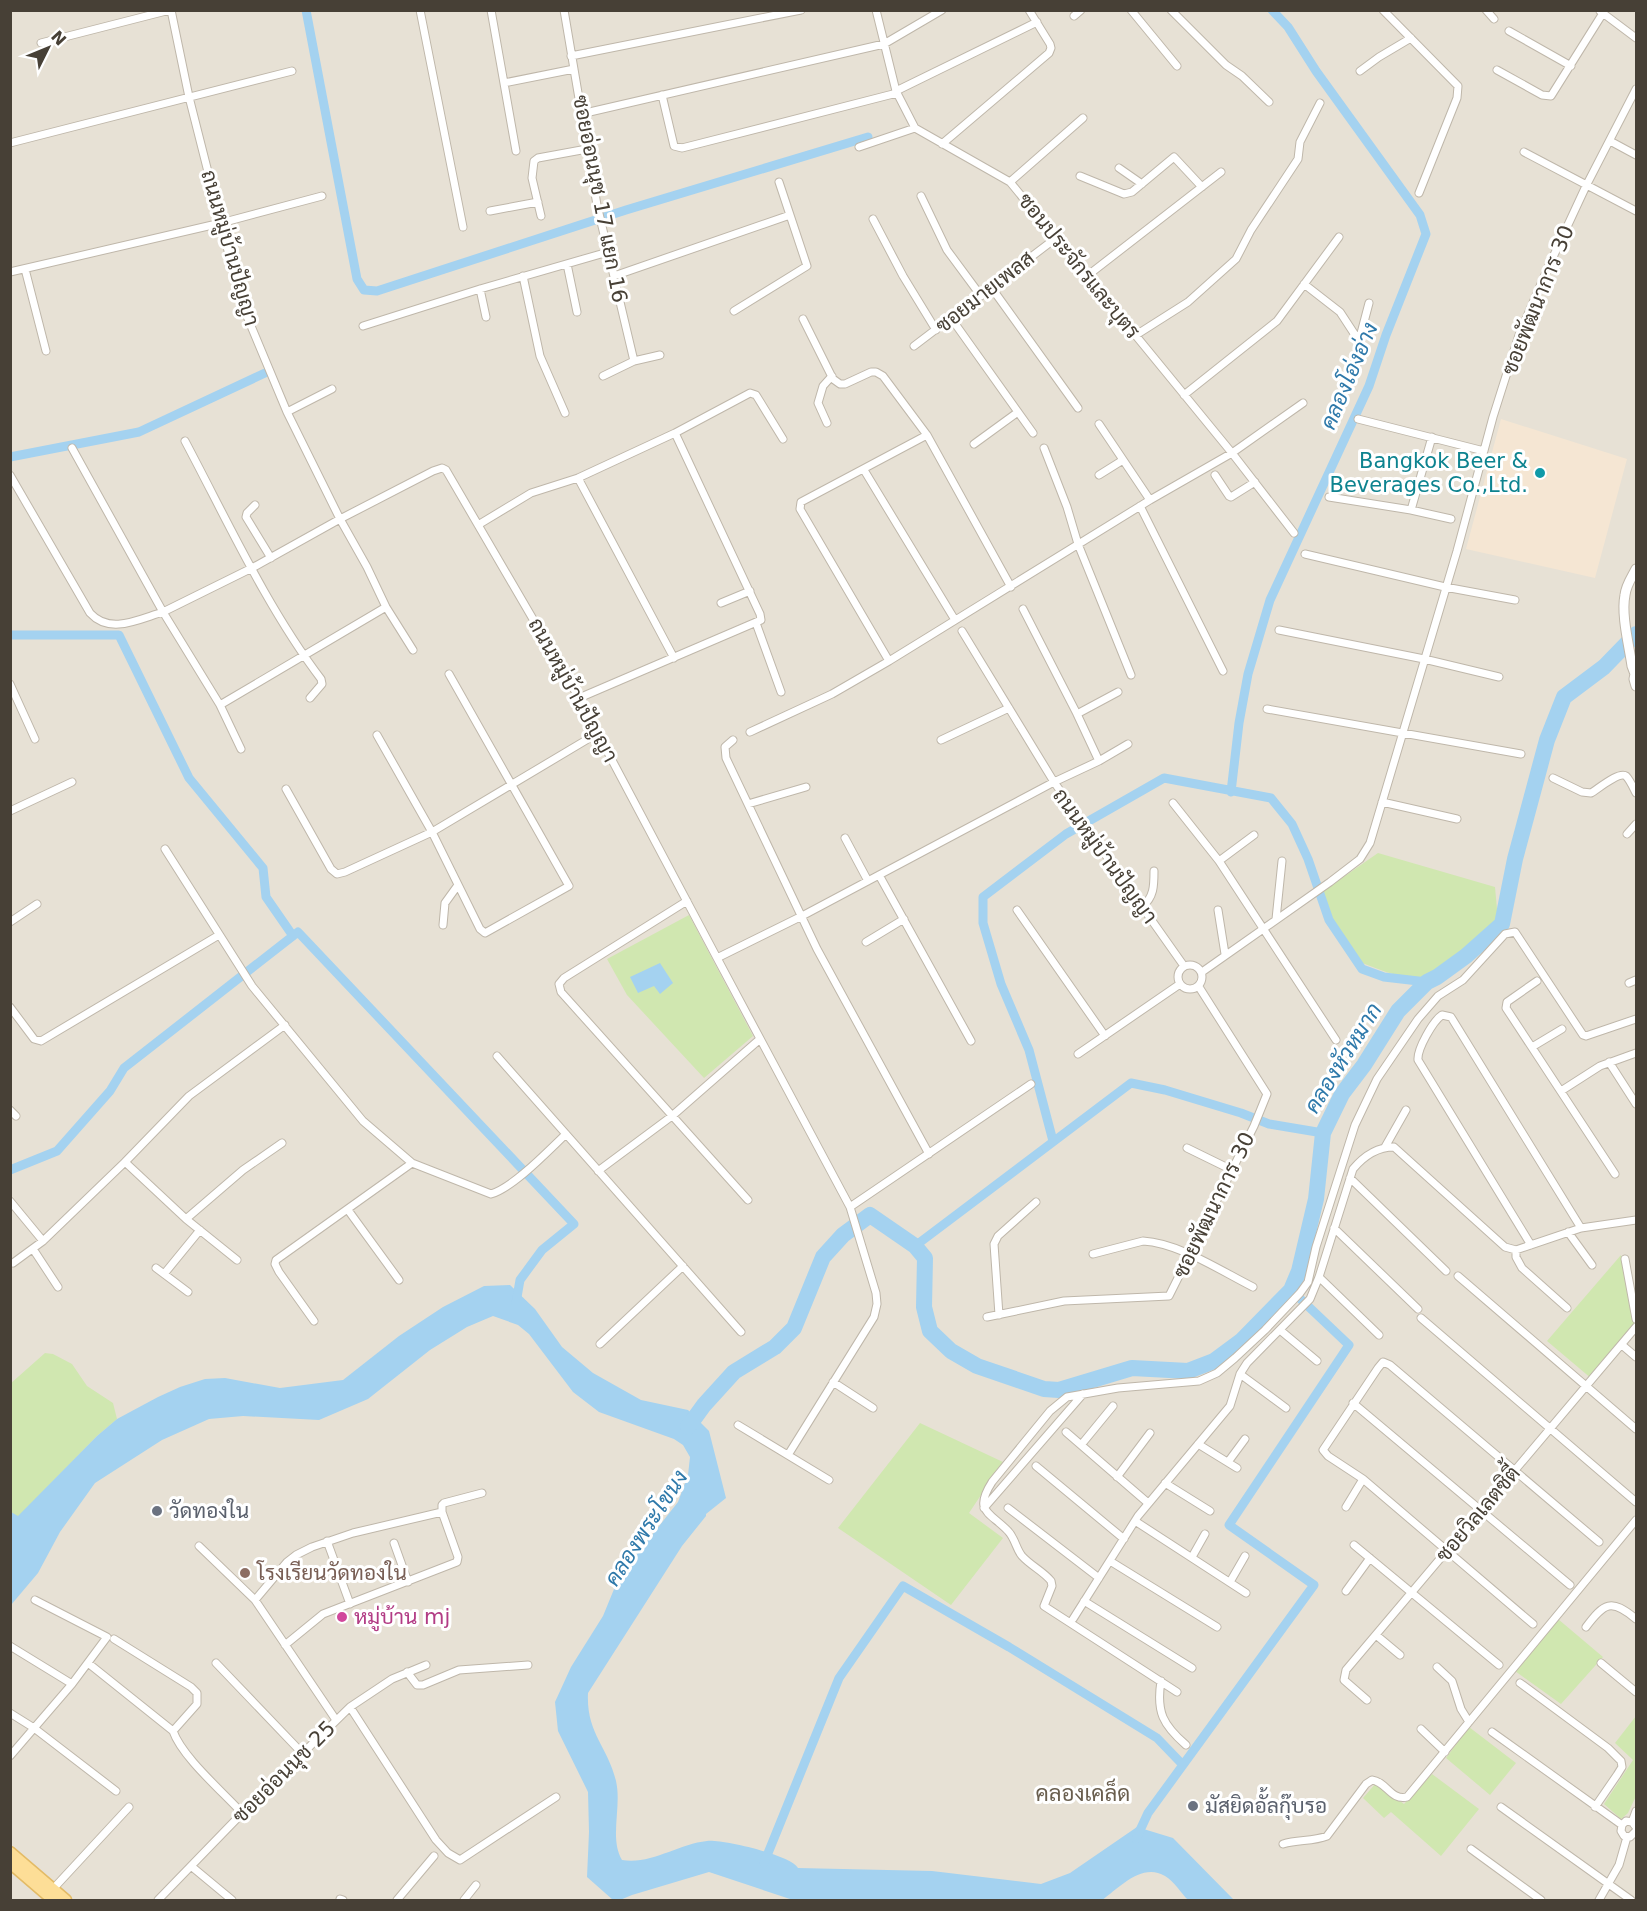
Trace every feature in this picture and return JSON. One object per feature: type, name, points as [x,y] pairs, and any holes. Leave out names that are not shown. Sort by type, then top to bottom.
[{"type":"main road","points":[[10,1852],[53,1895]]},
{"type":"main road","points":[[10,1863],[53,1895],[66,1900]]},
{"type":"street","points":[[41,43],[170,10]]},
{"type":"street","name":"ถนนหมู่บ้านปัญญา","points":[[170,10],[189,98],[241,302],[287,412],[340,519],[441,468],[446,470],[579,698],[717,958],[802,916],[1054,782],[1184,966]]},
{"type":"street","points":[[420,10],[462,226]]},
{"type":"street","points":[[491,10],[516,151]]},
{"type":"street","name":"ซอยอ่อนนุช 17 แยก 16","points":[[564,10],[601,226],[634,361]]},
{"type":"street","points":[[571,56],[801,10]]},
{"type":"street","points":[[859,147],[915,128],[897,92],[876,10]]},
{"type":"street","points":[[581,114],[884,44],[942,10]]},
{"type":"street","points":[[942,144],[1049,53],[1050,44],[1029,10]]},
{"type":"street","points":[[1074,16],[1081,10]]},
{"type":"street","points":[[1131,10],[1177,66]]},
{"type":"street","points":[[1171,10],[1226,65],[1242,76],[1269,102]]},
{"type":"street","points":[[1383,10],[1454,81],[1459,91],[1419,193]]},
{"type":"street","points":[[1486,10],[1494,19]]},
{"type":"street","points":[[1497,70],[1547,97],[1554,94],[1601,12],[1636,38]]},
{"type":"street","points":[[662,95],[674,146],[682,148],[897,92],[1037,22]]},
{"type":"street","points":[[1509,31],[1571,66]]},
{"type":"street","points":[[1360,71],[1412,38]]},
{"type":"street","points":[[504,83],[574,69]]},
{"type":"street","points":[[10,143],[292,71]]},
{"type":"street","name":"ซอยพัฒนาการ 30","points":[[1444,587],[1520,335],[1546,270],[1636,89]]},
{"type":"street","points":[[1136,335],[1188,302],[1236,259],[1251,230],[1298,159],[1300,142],[1320,103]]},
{"type":"street","points":[[1010,182],[1083,118]]},
{"type":"street","name":"ซอนประจักรและบุตร","points":[[915,128],[926,137],[1010,182],[1232,453],[1294,533]]},
{"type":"street","points":[[1610,141],[1636,155]]},
{"type":"street","points":[[541,216],[532,178],[534,161],[538,158],[587,149]]},
{"type":"street","points":[[1524,152],[1636,212]]},
{"type":"street","points":[[1080,176],[1124,194],[1132,192],[1174,157],[1202,187]]},
{"type":"street","points":[[1119,168],[1142,184]]},
{"type":"street","points":[[1087,276],[1221,172]]},
{"type":"street","points":[[734,311],[807,266],[779,182]]},
{"type":"street","points":[[10,272],[221,223],[322,196]]},
{"type":"street","points":[[921,196],[947,250],[981,296]]},
{"type":"street","points":[[490,211],[538,202]]},
{"type":"street","points":[[614,276],[790,215]]},
{"type":"street","points":[[873,219],[903,276],[936,330]]},
{"type":"street","points":[[1184,395],[1276,321],[1339,237]]},
{"type":"street","name":"ซอยมายเพลส","points":[[914,346],[1056,238]]},
{"type":"street","points":[[363,326],[608,252]]},
{"type":"street","points":[[567,264],[577,312]]},
{"type":"street","points":[[25,269],[46,351]]},
{"type":"street","points":[[524,276],[540,356],[565,413]]},
{"type":"street","points":[[1304,284],[1340,312],[1359,341],[1362,354],[1349,380]]},
{"type":"street","points":[[991,287],[1078,408]]},
{"type":"street","points":[[480,289],[486,317]]},
{"type":"street","points":[[1359,341],[1369,303]]},
{"type":"street","points":[[951,318],[1033,433]]},
{"type":"street","points":[[803,320],[832,375],[840,384],[876,372],[883,376],[894,390],[927,435],[1011,586]]},
{"type":"street","points":[[603,376],[634,361],[660,355]]},
{"type":"street","points":[[827,423],[818,403],[820,394],[832,375]]},
{"type":"street","points":[[287,412],[332,389]]},
{"type":"street","points":[[478,525],[531,493],[578,478],[675,433],[750,393],[756,395],[783,439]]},
{"type":"street","points":[[750,732],[832,694],[889,661],[1140,506],[1232,453],[1303,404]]},
{"type":"street","points":[[974,444],[1018,412]]},
{"type":"street","points":[[1358,419],[1484,451]]},
{"type":"street","points":[[1099,424],[1150,500]]},
{"type":"street","points":[[579,698],[760,620],[760,614],[750,591],[675,433]]},
{"type":"street","points":[[889,661],[800,509],[801,502],[927,435]]},
{"type":"street","points":[[1411,510],[1432,437]]},
{"type":"street","points":[[185,441],[252,568],[303,656],[322,684],[310,698]]},
{"type":"street","points":[[72,448],[163,612],[220,705],[241,749]]},
{"type":"street","points":[[1044,448],[1067,507],[1078,544],[1131,675]]},
{"type":"street","points":[[1099,476],[1123,460]]},
{"type":"street","points":[[864,470],[955,620]]},
{"type":"street","points":[[10,475],[90,614],[102,623],[118,625],[163,612],[252,568],[340,519],[386,607],[413,650]]},
{"type":"street","points":[[1215,475],[1231,497],[1255,482]]},
{"type":"street","points":[[578,478],[674,658]]},
{"type":"street","points":[[1329,497],[1451,519]]},
{"type":"street","points":[[255,505],[246,517],[271,558]]},
{"type":"street","points":[[1140,506],[1223,671]]},
{"type":"street","points":[[1305,554],[1444,587],[1515,600]]},
{"type":"street","points":[[1636,569],[1624,595],[1636,686]]},
{"type":"street","points":[[1202,972],[1330,882],[1360,858],[1370,843],[1444,587]]},
{"type":"street","points":[[721,603],[750,591]]},
{"type":"street","points":[[220,705],[386,607]]},
{"type":"street","points":[[1023,609],[1099,761]]},
{"type":"street","points":[[756,623],[781,693]]},
{"type":"street","points":[[1279,630],[1499,676]]},
{"type":"street","points":[[962,631],[1054,782],[1099,761],[1128,744]]},
{"type":"street","points":[[377,735],[432,832],[480,929],[485,933],[569,886],[449,674]]},
{"type":"street","points":[[10,684],[35,739]]},
{"type":"street","points":[[1077,714],[1118,692]]},
{"type":"street","points":[[941,740],[1009,708]]},
{"type":"street","points":[[1267,709],[1521,754]]},
{"type":"street","points":[[286,789],[331,869],[337,874],[432,832],[598,733]]},
{"type":"street","points":[[732,740],[725,747],[726,758],[817,949],[929,1154]]},
{"type":"street","points":[[1553,778],[1582,792],[1591,793],[1621,775],[1626,776],[1636,793]]},
{"type":"street","points":[[10,812],[72,782]]},
{"type":"street","points":[[748,804],[806,787]]},
{"type":"street","points":[[1382,802],[1457,819]]},
{"type":"street","points":[[1173,803],[1219,861],[1336,1040]]},
{"type":"street","points":[[1627,834],[1636,824]]},
{"type":"street","points":[[1219,861],[1254,835]]},
{"type":"street","points":[[845,838],[868,881]]},
{"type":"street","points":[[165,849],[252,986],[363,1121],[412,1163],[486,1193],[496,1192],[540,1159],[566,1134]]},
{"type":"street","points":[[1276,919],[1282,861]]},
{"type":"street","points":[[1142,907],[1152,895],[1154,871]]},
{"type":"street","points":[[879,874],[971,1041]]},
{"type":"street","points":[[443,925],[444,903],[458,885]]},
{"type":"street","points":[[687,901],[564,978],[559,984],[561,992],[748,1200]]},
{"type":"street","points":[[10,922],[37,904]]},
{"type":"street","points":[[1017,910],[1105,1036]]},
{"type":"street","points":[[1218,910],[1225,954]]},
{"type":"street","points":[[866,942],[904,920]]},
{"type":"street","points":[[1177,1692],[1044,1606],[1052,1586],[1051,1581],[1024,1558],[1009,1532],[984,1508],[984,1494],[992,1482],[1050,1411],[1067,1397],[1208,1378],[1235,1358],[1300,1293],[1308,1282],[1316,1247],[1355,1125],[1377,1079],[1418,1018],[1438,996],[1462,980],[1505,934],[1515,932],[1583,1035],[1586,1036],[1636,1019]]},
{"type":"street","points":[[10,1007],[34,1039],[41,1041],[219,935]]},
{"type":"street","points":[[717,958],[850,1207],[876,1293],[877,1304],[874,1317],[788,1455]]},
{"type":"street","points":[[1192,965],[1202,972],[1203,980],[1199,987],[1191,990],[1180,984],[1179,972],[1184,966],[1192,965]]},
{"type":"street","points":[[1537,981],[1507,1002],[1506,1006],[1615,1174]]},
{"type":"street","points":[[1078,1054],[1180,984]]},
{"type":"street","name":"ซอยพัฒนาการ 30","points":[[987,1317],[1064,1301],[1169,1296],[1266,1099],[1265,1088],[1199,987]]},
{"type":"street","points":[[1531,1245],[1418,1060],[1418,1052],[1442,1015],[1451,1017],[1581,1228]]},
{"type":"street","points":[[13,1263],[43,1241],[189,1096],[285,1025]]},
{"type":"street","points":[[1532,1047],[1562,1029]]},
{"type":"street","points":[[598,1171],[672,1116],[760,1039]]},
{"type":"street","points":[[1561,1091],[1596,1068],[1636,1053]]},
{"type":"street","points":[[497,1056],[741,1332]]},
{"type":"street","points":[[1610,1062],[1636,1104]]},
{"type":"street","points":[[850,1207],[1031,1084]]},
{"type":"street","points":[[1386,1147],[1406,1110]]},
{"type":"street","points":[[186,1219],[243,1170],[282,1143]]},
{"type":"street","points":[[1073,1619],[1148,1503],[1230,1406],[1240,1374],[1247,1363],[1310,1299],[1353,1169],[1361,1160],[1386,1147],[1394,1147],[1505,1247],[1516,1250],[1581,1228],[1636,1220]]},
{"type":"street","points":[[1187,1148],[1232,1170]]},
{"type":"street","points":[[125,1162],[186,1219],[237,1260]]},
{"type":"street","points":[[314,1322],[279,1272],[275,1262],[412,1163]]},
{"type":"street","points":[[1350,1178],[1446,1271]]},
{"type":"street","points":[[10,1201],[43,1241]]},
{"type":"street","points":[[999,1315],[994,1244],[998,1236],[1036,1202]]},
{"type":"street","points":[[348,1210],[399,1280]]},
{"type":"street","points":[[1334,1228],[1418,1309]]},
{"type":"street","points":[[164,1274],[200,1230]]},
{"type":"street","points":[[1568,1232],[1592,1265]]},
{"type":"street","points":[[1093,1254],[1143,1241],[1151,1242],[1190,1255],[1253,1287]]},
{"type":"street","points":[[33,1249],[58,1287]]},
{"type":"street","points":[[1516,1250],[1516,1257],[1522,1268],[1567,1308]]},
{"type":"street","points":[[1625,1259],[1636,1319]]},
{"type":"street","points":[[600,1344],[683,1266]]},
{"type":"street","points":[[156,1268],[188,1292]]},
{"type":"street","points":[[1458,1276],[1636,1429]]},
{"type":"street","points":[[1319,1277],[1379,1335]]},
{"type":"street","points":[[1421,1318],[1636,1502]]},
{"type":"street","name":"ซอยวิลเลตซิตี้","points":[[1367,1700],[1344,1680],[1346,1670],[1636,1327]]},
{"type":"street","points":[[1280,1330],[1317,1360]]},
{"type":"street","points":[[1622,1345],[1636,1357]]},
{"type":"street","points":[[1533,1624],[1363,1479],[1328,1456],[1323,1450],[1378,1368],[1383,1362],[1390,1365],[1599,1542]]},
{"type":"street","points":[[1240,1374],[1286,1408]]},
{"type":"street","points":[[833,1382],[873,1408]]},
{"type":"street","points":[[984,1508],[1084,1393]]},
{"type":"street","points":[[1353,1403],[1570,1585]]},
{"type":"street","points":[[1081,1445],[1113,1406]]},
{"type":"street","points":[[738,1425],[829,1480]]},
{"type":"street","points":[[1066,1432],[1148,1503]]},
{"type":"street","points":[[1118,1476],[1150,1433]]},
{"type":"street","points":[[1228,1462],[1245,1438]]},
{"type":"street","points":[[1198,1443],[1237,1468]]},
{"type":"street","points":[[1036,1466],[1124,1539]]},
{"type":"street","points":[[1346,1507],[1363,1479]]},
{"type":"street","points":[[1165,1483],[1210,1512]]},
{"type":"street","points":[[285,1645],[315,1618],[458,1560],[442,1506],[444,1503],[482,1493]]},
{"type":"street","points":[[1008,1508],[1099,1578]]},
{"type":"street","points":[[255,1600],[286,1562],[296,1555],[327,1541],[353,1533],[442,1512]]},
{"type":"street","points":[[1283,1844],[1294,1840],[1317,1840],[1327,1836],[1366,1784],[1372,1780],[1381,1782],[1394,1796],[1407,1797],[1636,1520]]},
{"type":"street","points":[[1135,1521],[1246,1593]]},
{"type":"street","points":[[1192,1557],[1205,1534]]},
{"type":"street","points":[[327,1541],[351,1604]]},
{"type":"street","points":[[394,1543],[408,1582]]},
{"type":"street","points":[[1354,1545],[1499,1665]]},
{"type":"street","points":[[198,1546],[255,1600],[336,1720]]},
{"type":"street","points":[[1230,1582],[1245,1556]]},
{"type":"street","points":[[1346,1591],[1370,1558]]},
{"type":"street","points":[[1110,1561],[1217,1627]]},
{"type":"street","points":[[10,1756],[72,1684],[107,1636],[35,1600]]},
{"type":"street","points":[[1084,1601],[1192,1668]]},
{"type":"street","points":[[1586,1627],[1604,1606],[1619,1606],[1636,1619]]},
{"type":"street","points":[[1376,1635],[1400,1655]]},
{"type":"street","points":[[114,1639],[197,1693],[197,1704],[173,1731]]},
{"type":"street","points":[[10,1646],[72,1684]]},
{"type":"street","points":[[88,1663],[173,1731],[176,1740],[242,1813]]},
{"type":"street","points":[[216,1663],[303,1754]]},
{"type":"street","points":[[1601,1663],[1636,1692]]},
{"type":"street","name":"ซอยอ่อนนุช 25","points":[[158,1900],[242,1813],[350,1707],[392,1679],[426,1665]]},
{"type":"street","points":[[407,1672],[417,1685],[423,1686],[459,1670],[528,1665]]},
{"type":"street","points":[[1437,1667],[1452,1681],[1461,1709],[1469,1722]]},
{"type":"street","points":[[1161,1681],[1158,1697],[1165,1725],[1186,1745]]},
{"type":"street","points":[[1520,1683],[1608,1748],[1621,1761],[1622,1767],[1595,1807]]},
{"type":"street","points":[[350,1707],[436,1840],[455,1858],[460,1860],[556,1797]]},
{"type":"street","points":[[10,1713],[34,1728],[116,1791]]},
{"type":"street","points":[[1421,1729],[1445,1752]]},
{"type":"street","points":[[1492,1732],[1622,1825]]},
{"type":"street","points":[[53,1895],[129,1807]]},
{"type":"street","points":[[1501,1807],[1631,1900]]},
{"type":"street","points":[[1599,1900],[1619,1865],[1627,1837],[1635,1830],[1636,1811]]},
{"type":"street","points":[[1627,1837],[1621,1831],[1626,1821],[1635,1830]]},
{"type":"street","points":[[1471,1849],[1541,1900]]},
{"type":"street","points":[[397,1900],[434,1856]]},
{"type":"street","points":[[191,1866],[231,1900]]},
{"type":"street","points":[[464,1900],[476,1885]]},
{"type":"shaded area","points":[[11,11],[1636,11],[1636,1900],[11,1900]]},
{"type":"shaded area","points":[[1501,419],[1627,459],[1595,578],[1466,549]]},
{"type":"green space","points":[[1378,853],[1495,887],[1498,920],[1466,956],[1422,982],[1357,961],[1319,894]]},
{"type":"green space","points":[[689,915],[753,1036],[704,1078],[627,995],[607,959]]},
{"type":"green space","points":[[1621,1255],[1635,1325],[1592,1379],[1547,1341]]},
{"type":"green space","points":[[45,1353],[53,1354],[72,1364],[87,1386],[113,1403],[117,1419],[97,1436],[18,1517],[11,1512],[10,1384]]},
{"type":"green space","points":[[920,1423],[1003,1462],[969,1513],[1003,1538],[951,1605],[838,1528]]},
{"type":"green space","points":[[1558,1619],[1603,1657],[1561,1704],[1515,1671]]},
{"type":"green space","points":[[1636,1716],[1636,1796],[1628,1813],[1621,1819],[1604,1804],[1633,1760],[1615,1743]]},
{"type":"green space","points":[[1469,1727],[1516,1763],[1490,1795],[1446,1758]]},
{"type":"green space","points":[[1432,1774],[1479,1809],[1441,1856],[1391,1812],[1384,1818],[1363,1798],[1376,1783],[1404,1804]]},
{"type":"water","points":[[660,963],[673,983],[660,994],[654,986],[638,993],[630,977]]},
{"type":"water","points":[[510,1285],[535,1309],[562,1347],[593,1373],[641,1400],[688,1410],[709,1431],[726,1498],[706,1514],[682,1546],[588,1693],[590,1719],[616,1781],[618,1801],[616,1842],[622,1860],[643,1860],[696,1843],[715,1841],[770,1853],[793,1863],[798,1868],[932,1871],[1041,1884],[1070,1873],[1137,1827],[1173,1838],[1234,1900],[1188,1900],[1168,1878],[1148,1872],[1131,1878],[1102,1900],[793,1900],[709,1872],[620,1900],[613,1900],[587,1877],[588,1792],[558,1731],[555,1702],[571,1667],[603,1616],[619,1577],[678,1502],[688,1475],[690,1457],[683,1445],[674,1439],[599,1412],[573,1392],[529,1334],[518,1325],[493,1316],[467,1327],[430,1350],[368,1399],[319,1420],[243,1416],[209,1419],[162,1440],[95,1483],[60,1532],[38,1573],[11,1605],[11,1512],[18,1516],[97,1436],[117,1419],[180,1387],[205,1379],[225,1378],[280,1388],[343,1380],[399,1336],[443,1307],[484,1286]]},
{"type":"waterway","points":[[306,10],[357,279],[364,290],[377,291],[626,210],[868,137]]},
{"type":"waterway","name":"คลองโอ่งอ่าง","points":[[1231,792],[1239,723],[1248,674],[1270,600],[1369,386],[1386,335],[1426,234],[1420,215],[1316,71],[1288,27],[1272,10]]},
{"type":"waterway","points":[[10,457],[139,432],[265,373]]},
{"type":"waterway","name":"คลองหัวหมาก","points":[[688,1427],[704,1405],[734,1372],[775,1347],[794,1328],[823,1257],[843,1235],[870,1215],[915,1246],[925,1258],[924,1307],[930,1331],[951,1351],[977,1366],[1044,1389],[1059,1390],[1132,1368],[1188,1371],[1214,1361],[1241,1341],[1291,1290],[1299,1271],[1316,1199],[1323,1133],[1342,1094],[1364,1065],[1398,1011],[1427,982],[1466,956],[1502,924],[1515,859],[1547,740],[1564,697],[1604,667],[1636,634]]},
{"type":"waterway","points":[[10,635],[119,635],[189,778],[263,868],[266,897],[293,936]]},
{"type":"waterway","points":[[1053,1141],[1029,1050],[1001,984],[983,923],[983,897],[1066,834],[1164,778],[1271,798],[1292,824],[1308,859],[1329,920],[1362,969],[1384,977],[1427,982]]},
{"type":"waterway","points":[[10,1170],[57,1151],[110,1091],[124,1068],[298,932],[574,1224],[542,1250],[520,1280],[516,1303]]},
{"type":"waterway","points":[[915,1246],[1131,1083],[1165,1090],[1269,1124],[1323,1133]]},
{"type":"waterway","points":[[1136,1839],[1148,1813],[1314,1585],[1229,1525],[1349,1345],[1291,1290]]},
{"type":"waterway","points":[[764,1863],[839,1678],[903,1586],[1009,1647],[1157,1738],[1183,1765]]},
{"type":"place","name":"Bangkok Beer & Beverages Co.,Ltd.","points":[[1540,473]]},
{"type":"place","name":"วัดทองใน","points":[[157,1511]]},
{"type":"place","name":"โรงเรียนวัดทองใน","points":[[245,1573]]},
{"type":"place","name":"หมู่บ้าน mj","points":[[342,1617]]},
{"type":"place","name":"มัสยิดอั้ลกุ๊บรอ","points":[[1193,1806]]},
{"type":"district","name":"คลองเคล็ด","points":[[1083,1793]]},
{"type":"water label","name":"คลองพระโขนง","points":[[646,1528]]}]
